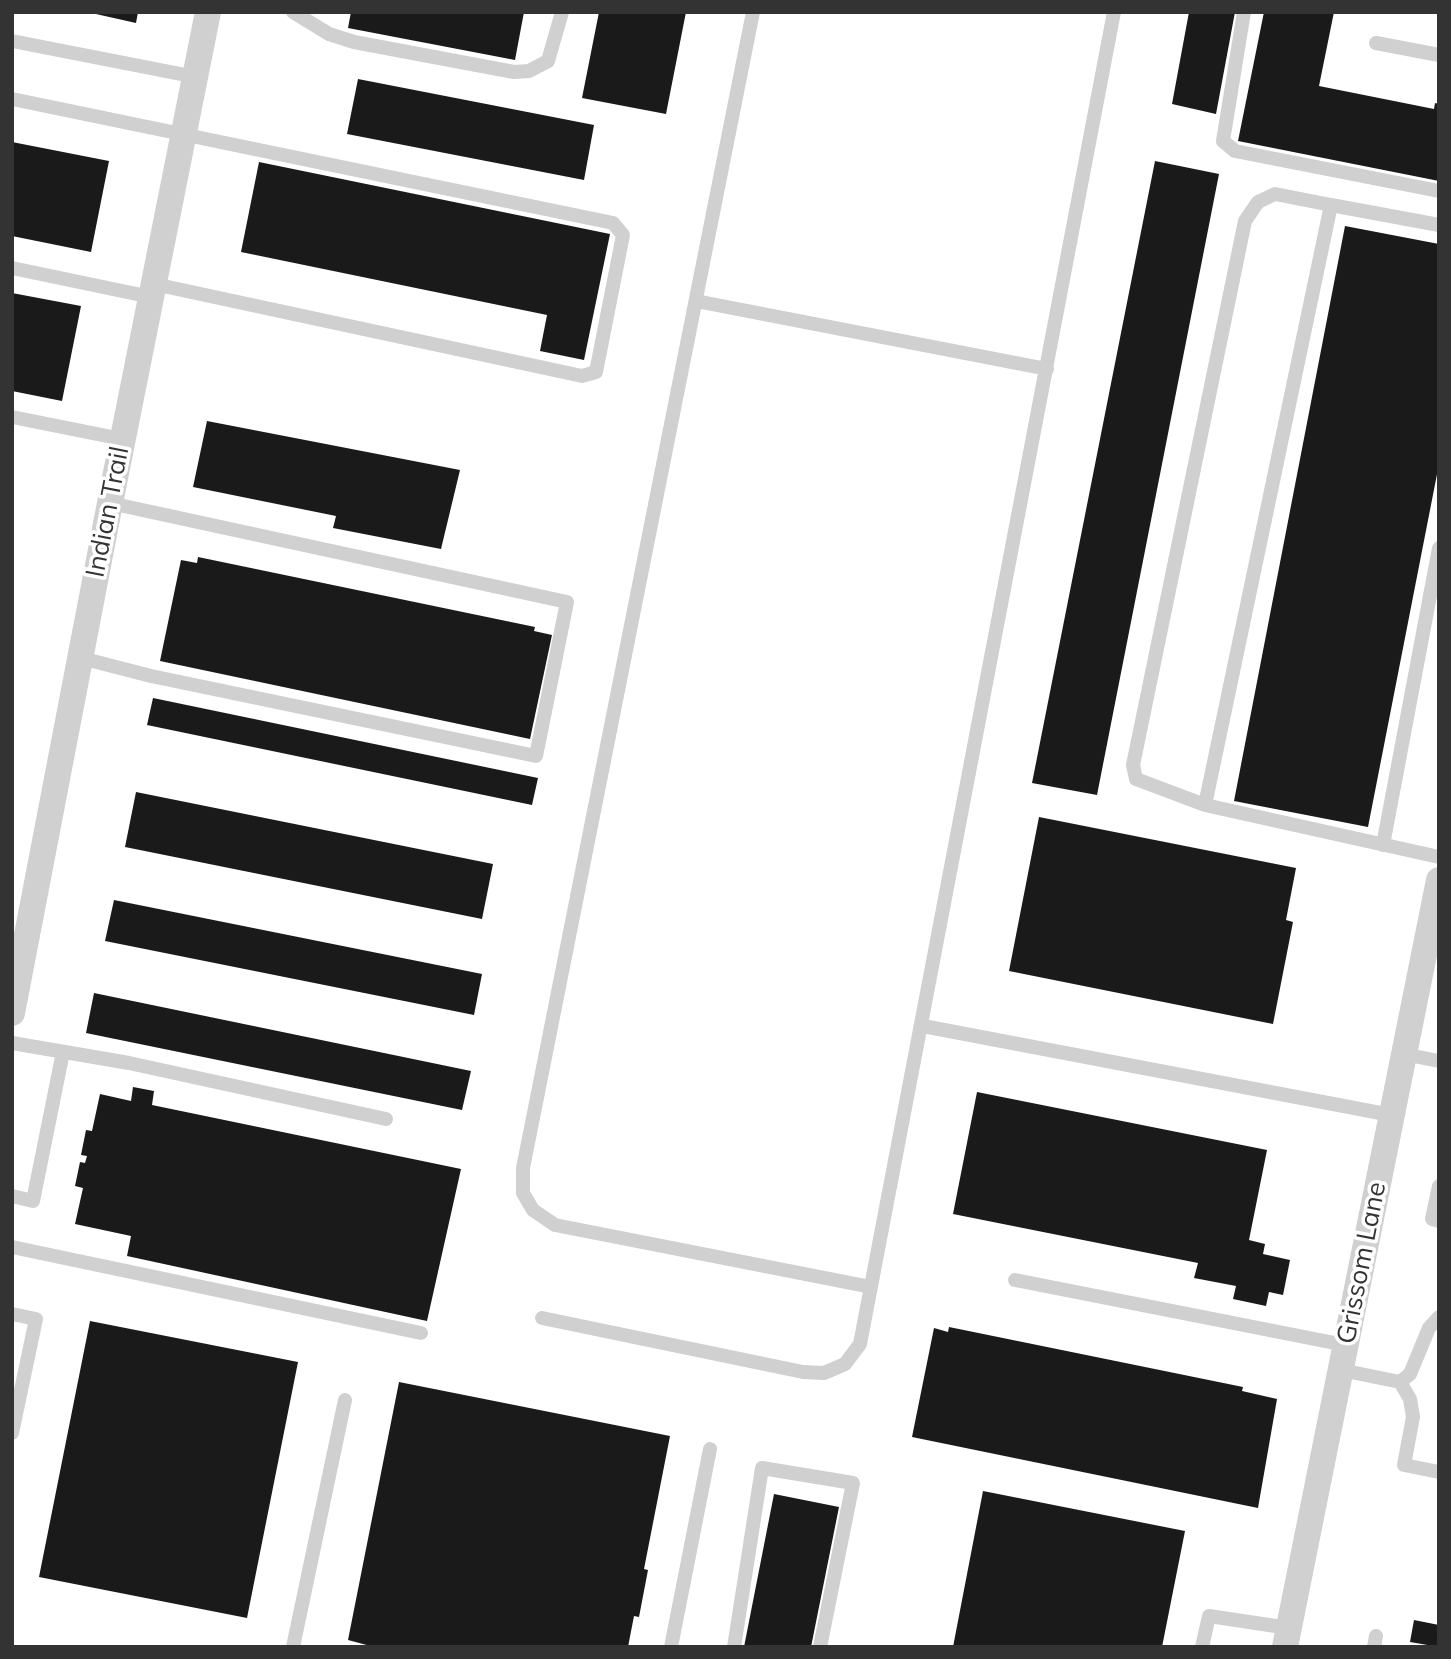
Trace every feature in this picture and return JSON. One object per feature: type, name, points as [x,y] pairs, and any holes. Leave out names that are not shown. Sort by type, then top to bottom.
[{"type":"street","name":"Indian Trail","points":[[12,1013],[122,439],[208,12]]},
{"type":"street","name":"Grissom Lane","points":[[1287,1637],[1403,1054],[1430,962],[1439,880]]},
{"type":"lane","points":[[293,12],[329,34],[354,42],[514,72],[529,71],[548,61],[562,12]]},
{"type":"lane","points":[[753,12],[523,1168],[523,1193],[533,1210],[555,1225],[871,1287]]},
{"type":"lane","points":[[542,1318],[824,1373],[845,1364],[860,1344],[923,1026],[1114,12]]},
{"type":"lane","points":[[1244,12],[1223,141],[1235,150],[1439,191]]},
{"type":"lane","points":[[12,41],[196,76]]},
{"type":"lane","points":[[1376,43],[1439,55]]},
{"type":"lane","points":[[12,99],[613,223],[623,235],[596,372],[582,376],[153,290],[12,268]]},
{"type":"lane","points":[[1439,225],[1275,194],[1258,202],[1245,220],[1133,765],[1136,779],[1205,805],[1439,857]]},
{"type":"lane","points":[[1205,805],[1331,205]]},
{"type":"lane","points":[[696,301],[1047,369]]},
{"type":"lane","points":[[12,417],[122,439]]},
{"type":"lane","points":[[81,658],[151,676],[536,756],[567,602],[110,503]]},
{"type":"lane","points":[[1383,845],[1439,548]]},
{"type":"lane","points":[[923,1026],[1391,1115]]},
{"type":"lane","points":[[12,1043],[129,1063],[386,1119]]},
{"type":"lane","points":[[12,1196],[33,1200],[63,1052]]},
{"type":"lane","points":[[1403,1054],[1439,1061]]},
{"type":"lane","points":[[1439,1186],[1432,1219],[1439,1221]]},
{"type":"lane","points":[[12,1247],[421,1333]]},
{"type":"lane","points":[[1015,1280],[1343,1358],[1400,1382],[1410,1399],[1413,1417],[1404,1465],[1439,1472]]},
{"type":"lane","points":[[12,1314],[36,1319],[12,1433]]},
{"type":"lane","points":[[1400,1382],[1410,1374],[1429,1328],[1439,1317]]},
{"type":"lane","points":[[293,1647],[345,1400]]},
{"type":"lane","points":[[671,1647],[710,1449]]},
{"type":"lane","points":[[734,1647],[762,1468],[853,1483],[820,1647]]},
{"type":"lane","points":[[1202,1647],[1209,1616],[1287,1637]]},
{"type":"building","points":[[87,12],[138,12],[136,23]]},
{"type":"building","points":[[351,12],[524,12],[515,60],[348,28]]},
{"type":"building","points":[[599,12],[686,12],[666,114],[582,98]]},
{"type":"building","points":[[1189,12],[1235,12],[1216,114],[1172,104]]},
{"type":"building","points":[[1264,12],[1334,12],[1319,86],[1434,109],[1435,103],[1439,104],[1439,181],[1238,141]]},
{"type":"building","points":[[358,79],[594,125],[584,180],[347,134]]},
{"type":"building","points":[[12,142],[109,161],[91,252],[12,236]]},
{"type":"building","points":[[1155,161],[1219,174],[1097,795],[1032,783]]},
{"type":"building","points":[[259,162],[610,234],[584,360],[540,351],[547,315],[241,252]]},
{"type":"building","points":[[1345,226],[1439,244],[1439,464],[1368,827],[1234,801]]},
{"type":"building","points":[[12,293],[81,306],[62,401],[12,391]]},
{"type":"building","points":[[207,421],[460,470],[441,549],[333,528],[336,516],[193,487]]},
{"type":"building","points":[[198,557],[535,627],[534,631],[552,635],[530,739],[160,661],[181,560],[197,563]]},
{"type":"building","points":[[153,698],[538,778],[532,805],[147,725]]},
{"type":"building","points":[[136,792],[493,864],[482,919],[125,847]]},
{"type":"building","points":[[1039,817],[1296,868],[1286,920],[1293,922],[1273,1024],[1009,971]]},
{"type":"building","points":[[114,900],[482,974],[474,1015],[105,941]]},
{"type":"building","points":[[94,993],[471,1071],[462,1110],[86,1033]]},
{"type":"building","points":[[133,1087],[154,1091],[152,1105],[461,1169],[427,1321],[127,1256],[131,1236],[75,1224],[83,1188],[75,1186],[80,1162],[85,1163],[87,1156],[81,1155],[86,1130],[92,1131],[100,1094],[131,1101]]},
{"type":"building","points":[[977,1092],[1267,1150],[1249,1240],[1265,1244],[1263,1254],[1290,1260],[1283,1295],[1269,1292],[1266,1306],[1233,1299],[1236,1286],[1194,1278],[1198,1263],[953,1214]]},
{"type":"building","points":[[90,1321],[298,1362],[247,1618],[39,1577]]},
{"type":"building","points":[[949,1327],[1243,1387],[1242,1391],[1277,1399],[1258,1508],[912,1437],[934,1328],[948,1332]]},
{"type":"building","points":[[399,1382],[670,1436],[644,1569],[648,1570],[639,1617],[634,1616],[628,1647],[374,1647],[348,1640]]},
{"type":"building","points":[[983,1491],[1185,1531],[1162,1647],[953,1647]]},
{"type":"building","points":[[774,1494],[839,1507],[811,1647],[744,1647]]},
{"type":"building","points":[[1414,1620],[1439,1625],[1439,1647],[1410,1642]]}]
